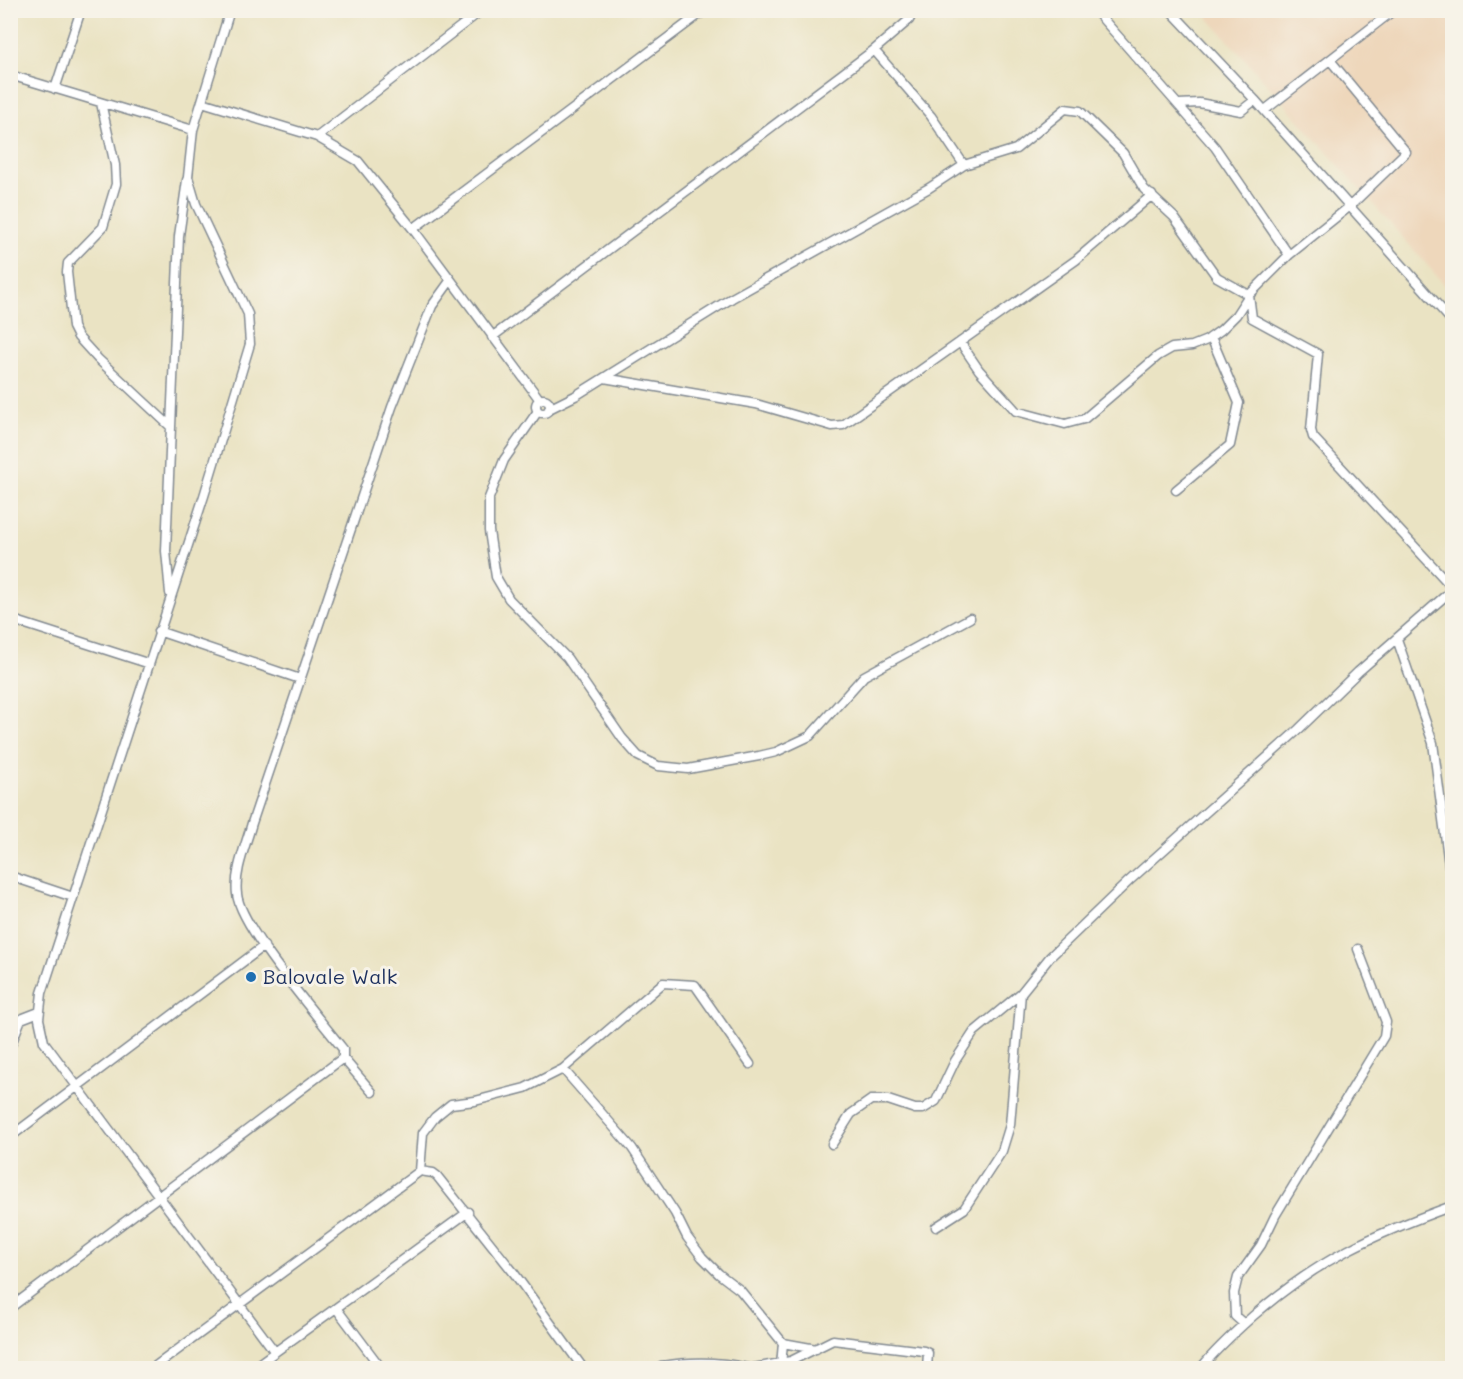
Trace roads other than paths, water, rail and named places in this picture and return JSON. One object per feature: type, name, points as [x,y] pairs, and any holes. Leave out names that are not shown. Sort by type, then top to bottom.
[{"type":"street","points":[[55,89],[81,10]]},
{"type":"street","points":[[170,596],[166,551],[179,236],[193,130],[230,10]]},
{"type":"street","points":[[317,137],[482,10]]},
{"type":"street","points":[[413,229],[705,10]]},
{"type":"street","points":[[492,337],[874,51],[909,20],[914,10]]},
{"type":"street","points":[[1095,10],[1179,104],[1251,197],[1289,255]]},
{"type":"street","points":[[1170,10],[1256,100],[1452,321]]},
{"type":"street","points":[[1265,110],[1394,10]]},
{"type":"street","points":[[874,51],[931,116],[964,165]]},
{"type":"street","points":[[960,342],[979,370],[1016,411],[1073,424],[1084,419],[1158,356],[1172,348],[1192,346],[1211,337],[1236,315],[1249,295],[1289,255],[1349,207],[1406,152],[1329,60]]},
{"type":"street","points":[[10,75],[193,130]]},
{"type":"street","points":[[1179,104],[1199,103],[1241,111],[1256,100]]},
{"type":"street","points":[[202,102],[317,137],[358,161],[413,229],[540,400]]},
{"type":"street","points":[[101,104],[115,165],[116,184],[103,227],[68,263],[67,279],[73,327],[78,337],[98,359],[171,427]]},
{"type":"street","points":[[538,411],[542,413],[604,378],[732,298],[928,188],[964,165],[1016,149],[1065,109],[1073,108],[1080,111],[1123,153],[1133,175],[1180,225],[1217,277],[1249,295]]},
{"type":"street","points":[[188,177],[196,204],[248,314],[250,344],[42,993],[39,1012],[44,1042],[275,1352]]},
{"type":"street","points":[[604,378],[756,404],[832,426],[843,425],[1076,260],[1152,195]]},
{"type":"street","points":[[372,1092],[343,1058],[342,1049],[264,946],[239,904],[237,880],[252,823],[300,679],[416,344],[436,298],[450,281]]},
{"type":"street","points":[[832,1144],[851,1114],[871,1100],[888,1100],[915,1109],[923,1109],[936,1101],[955,1061],[974,1032],[1021,993],[1050,957],[1129,881],[1452,588],[1313,437],[1311,430],[1317,354],[1252,318],[1249,295]]},
{"type":"street","points":[[1176,490],[1230,445],[1239,403],[1211,337]]},
{"type":"street","points":[[540,400],[547,400],[549,409]]},
{"type":"street","points":[[538,411],[536,405],[540,400]]},
{"type":"street","points":[[538,411],[504,460],[489,498],[489,531],[496,577],[509,599],[567,658],[607,720],[622,738],[638,756],[658,766],[675,770],[776,752],[810,736],[864,676],[969,618]]},
{"type":"street","points":[[11,619],[147,663]]},
{"type":"street","points":[[158,631],[300,679]]},
{"type":"street","points":[[1397,639],[1433,743],[1452,888]]},
{"type":"street","points":[[10,876],[73,897]]},
{"type":"street","points":[[10,1137],[264,946]]},
{"type":"street","points":[[1244,1324],[1235,1316],[1234,1293],[1238,1277],[1261,1245],[1275,1216],[1384,1036],[1386,1022],[1358,949]]},
{"type":"street","points":[[420,1171],[422,1136],[435,1117],[451,1104],[475,1101],[525,1088],[563,1069],[663,983],[695,986],[750,1064]]},
{"type":"street","points":[[936,1227],[964,1209],[1002,1151],[1010,1125],[1020,1033],[1021,993]]},
{"type":"street","points":[[10,1047],[21,1019],[39,1012]]},
{"type":"street","points":[[10,1308],[343,1058]]},
{"type":"street","points":[[563,1069],[633,1148],[675,1213],[687,1237],[702,1257],[740,1290],[783,1343],[816,1348]]},
{"type":"street","points":[[420,1171],[437,1176],[468,1212],[583,1368]]},
{"type":"street","points":[[153,1368],[238,1303],[420,1171]]},
{"type":"street","points":[[1201,1368],[1244,1324],[1292,1282],[1332,1257],[1376,1234],[1452,1206]]},
{"type":"street","points":[[253,1368],[468,1212]]},
{"type":"street","points":[[336,1308],[381,1368]]},
{"type":"street","points":[[754,1368],[781,1365],[832,1340],[924,1351],[928,1353],[927,1368]]},
{"type":"street","points":[[781,1365],[783,1343]]},
{"type":"street","points":[[661,1366],[692,1361],[720,1362],[748,1368]]},
{"type":"place","name":"Balovale Walk","points":[[251,977]]}]
